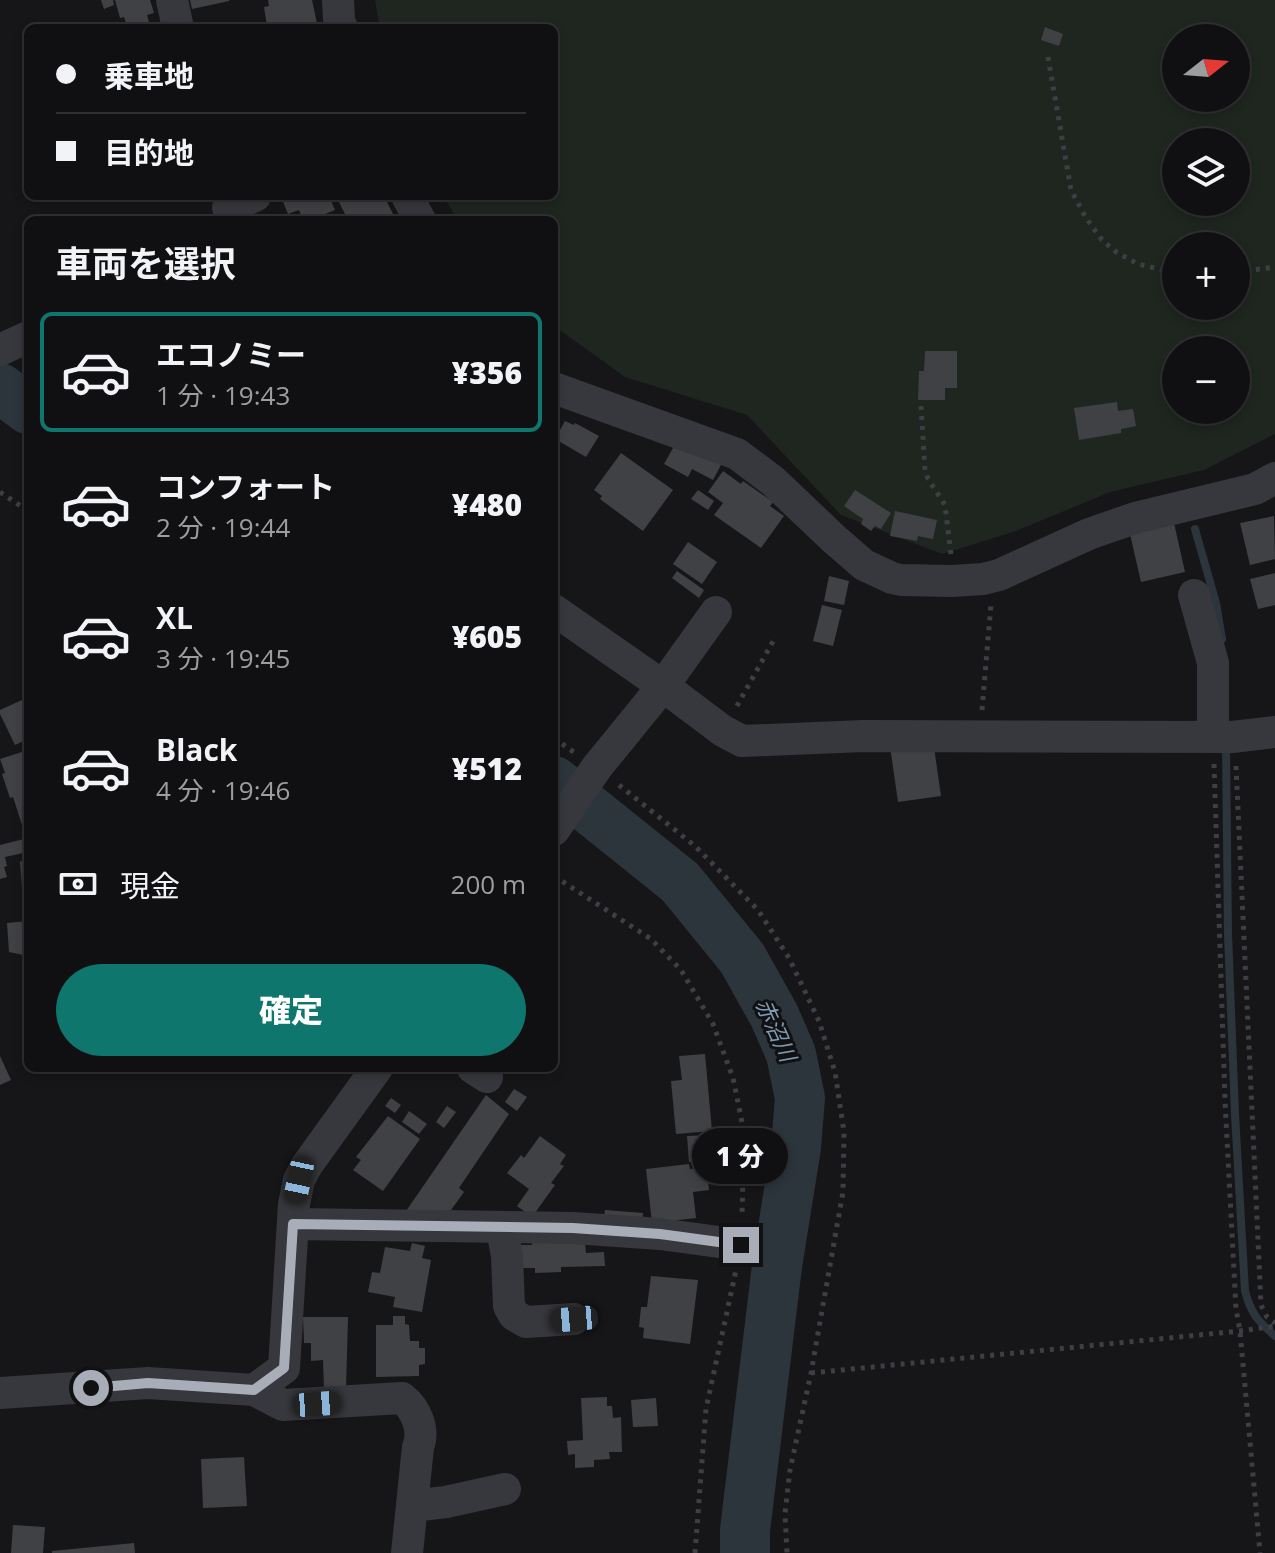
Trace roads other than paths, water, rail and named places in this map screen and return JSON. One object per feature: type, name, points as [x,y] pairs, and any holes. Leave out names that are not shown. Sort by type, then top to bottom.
[{"type":"street","points":[[172,0],[177,24]]},
{"type":"street","points":[[338,0],[340,24]]},
{"type":"street","points":[[0,350],[24,339]]},
{"type":"street","points":[[558,389],[737,454],[773,481],[864,565],[901,580],[952,581],[999,575],[1100,530],[1135,518],[1255,489],[1275,478]]},
{"type":"street","points":[[1194,595],[1213,663],[1225,737]]},
{"type":"street","points":[[558,824],[597,767],[663,686],[716,612]]},
{"type":"street","points":[[558,613],[732,736],[1225,737],[1275,732]]},
{"type":"street","points":[[254,1390],[284,1368],[294,1204],[299,1180],[374,1072]]},
{"type":"street","points":[[293,1224],[573,1228],[630,1231],[741,1245]]},
{"type":"street","points":[[498,1227],[503,1235],[507,1256],[509,1306],[514,1315],[526,1322],[574,1319]]},
{"type":"street","points":[[0,1393],[148,1383],[254,1390],[283,1405],[402,1398],[412,1406],[422,1438],[418,1447],[407,1553]]},
{"type":"street","points":[[412,1506],[505,1489]]},
{"type":"waterway","name":"赤沼川","points":[[0,388],[24,406]]},
{"type":"waterway","points":[[1195,529],[1216,603],[1222,639]]},
{"type":"waterway","points":[[1226,744],[1228,934],[1245,1291],[1256,1316],[1275,1336]]},
{"type":"waterway","name":"赤沼川","points":[[558,784],[680,882],[742,958],[774,1015],[791,1054],[800,1098],[796,1147],[777,1266],[745,1530],[745,1553]]}]
